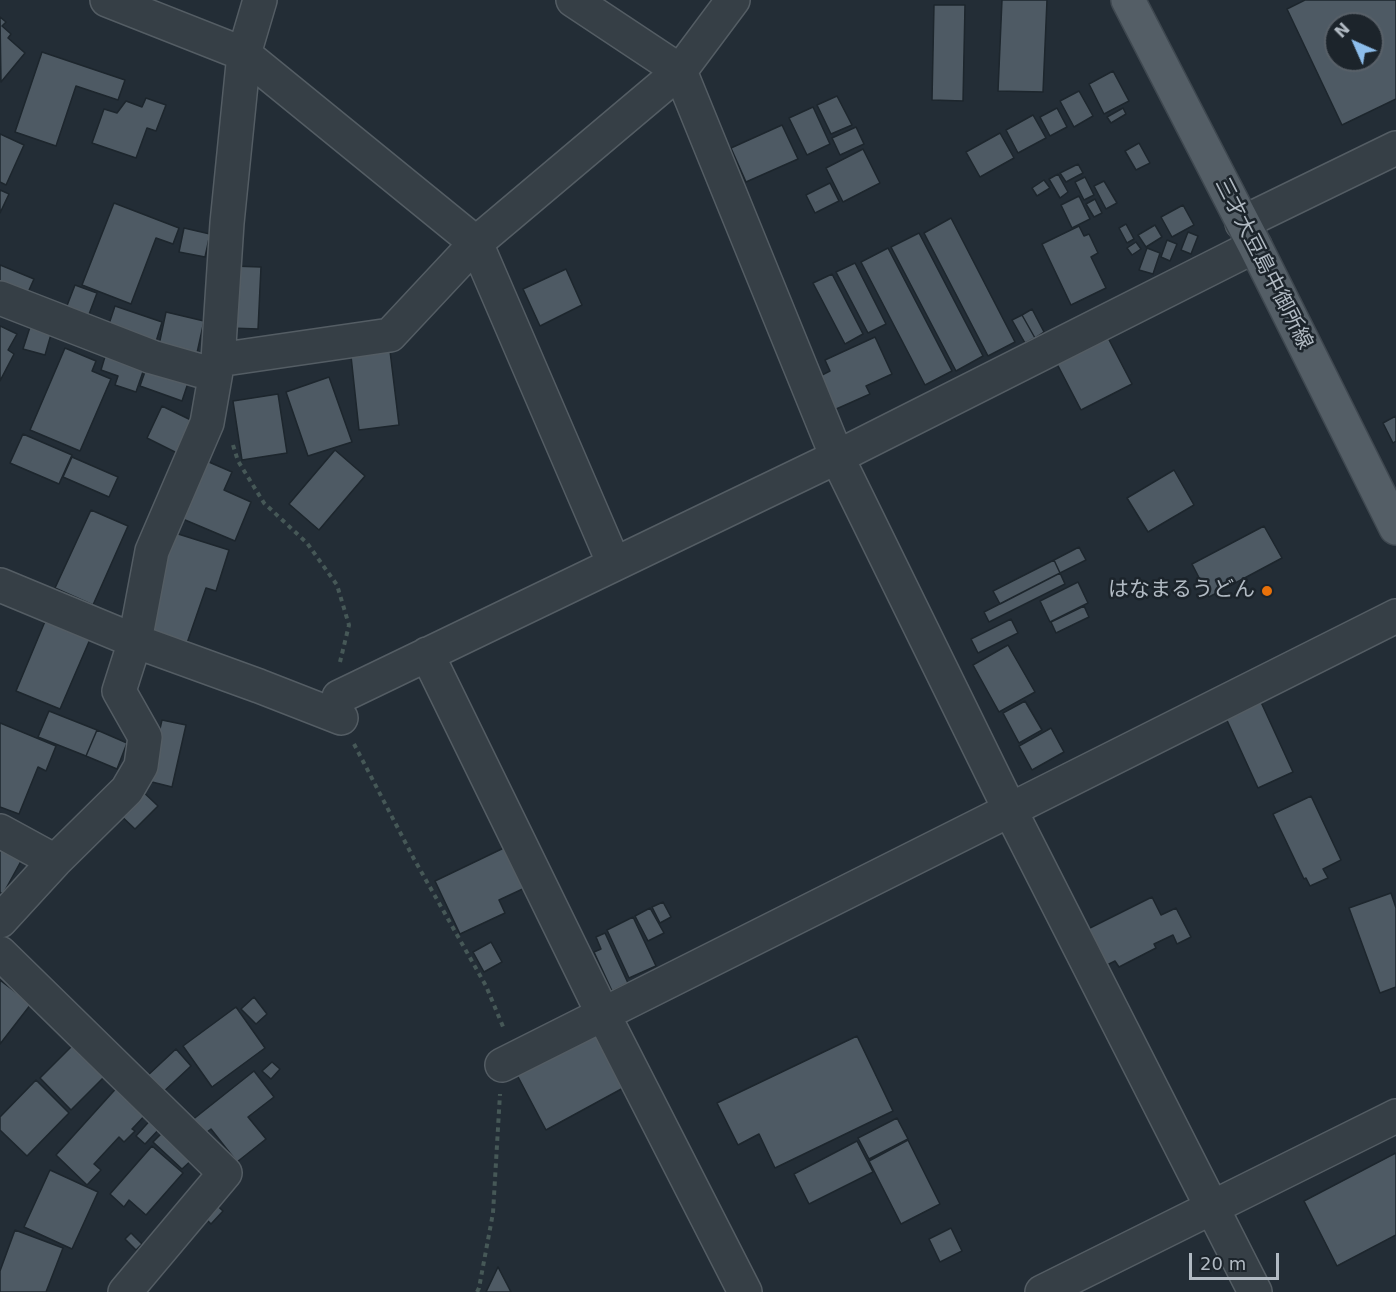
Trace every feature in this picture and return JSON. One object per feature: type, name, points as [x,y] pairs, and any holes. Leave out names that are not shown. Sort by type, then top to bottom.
[{"type":"main road","name":"三才大豆島中御所線","points":[[1128,0],[1396,528]]},
{"type":"street","points":[[107,0],[244,54],[476,243],[614,564]]},
{"type":"street","points":[[0,921],[55,861],[127,790],[141,766],[145,737],[119,691],[135,641],[152,551],[207,423],[217,367],[227,223],[244,54],[260,0]]},
{"type":"street","points":[[573,0],[680,71],[837,457],[1010,810],[1255,1292]]},
{"type":"street","points":[[0,298],[152,357],[217,367],[390,335],[476,243],[680,71],[733,0]]},
{"type":"street","points":[[0,585],[135,641],[259,686],[340,707],[427,654],[837,457],[1248,234],[1396,148]]},
{"type":"street","points":[[502,1065],[1396,616]]},
{"type":"street","points":[[427,654],[603,1014],[745,1292]]},
{"type":"street","points":[[0,831],[55,861]]},
{"type":"street","points":[[0,953],[225,1173],[125,1292]]},
{"type":"street","points":[[1042,1292],[1396,1116]]},
{"type":"path","points":[[231,439],[238,461],[264,503],[307,543],[337,585],[349,625],[341,654],[340,707],[414,859],[486,986],[504,1029],[493,1213],[477,1292]]},
{"type":"building","points":[[1002,0],[1047,0],[1043,92],[998,91]]},
{"type":"building","points":[[1305,0],[1396,0],[1396,99],[1342,125],[1287,9]]},
{"type":"building","points":[[934,5],[965,5],[963,101],[932,100]]},
{"type":"building","points":[[0,17],[6,22],[2,26],[11,34],[8,38],[25,53],[1,82]]},
{"type":"building","points":[[42,52],[125,80],[118,100],[76,86],[56,146],[15,132]]},
{"type":"building","points":[[1113,71],[1129,101],[1104,114],[1089,84]]},
{"type":"building","points":[[1079,91],[1093,116],[1074,127],[1060,101]]},
{"type":"building","points":[[837,96],[852,125],[831,134],[817,105]]},
{"type":"building","points":[[146,98],[166,105],[156,131],[147,128],[136,158],[92,143],[104,109],[117,113],[126,101],[142,107]]},
{"type":"building","points":[[813,107],[830,144],[807,155],[789,118]]},
{"type":"building","points":[[1057,108],[1067,127],[1050,136],[1040,117]]},
{"type":"building","points":[[1123,108],[1126,114],[1111,123],[1107,117]]},
{"type":"building","points":[[1033,115],[1046,138],[1018,153],[1006,130]]},
{"type":"building","points":[[782,125],[798,159],[746,182],[731,148]]},
{"type":"building","points":[[856,127],[864,144],[840,155],[832,138]]},
{"type":"building","points":[[1000,133],[1014,158],[980,177],[966,152]]},
{"type":"building","points":[[0,134],[24,145],[6,185],[0,182]]},
{"type":"building","points":[[1139,143],[1150,163],[1136,170],[1125,151]]},
{"type":"building","points":[[863,149],[880,183],[843,202],[826,168]]},
{"type":"building","points":[[1078,164],[1083,173],[1066,182],[1060,173]]},
{"type":"building","points":[[1058,174],[1068,192],[1060,198],[1049,179]]},
{"type":"building","points":[[1085,177],[1094,195],[1084,200],[1075,182]]},
{"type":"building","points":[[1044,180],[1050,188],[1037,196],[1032,188]]},
{"type":"building","points":[[1104,181],[1117,203],[1106,209],[1094,186]]},
{"type":"building","points":[[830,183],[839,201],[815,213],[806,195]]},
{"type":"building","points":[[0,190],[9,194],[0,213]]},
{"type":"building","points":[[1079,196],[1090,219],[1072,228],[1061,205]]},
{"type":"building","points":[[1095,199],[1102,213],[1094,217],[1086,204]]},
{"type":"building","points":[[114,203],[179,228],[173,244],[156,238],[131,304],[82,285]]},
{"type":"building","points":[[1183,205],[1194,225],[1172,237],[1161,217]]},
{"type":"building","points":[[951,218],[1015,342],[988,356],[924,233]]},
{"type":"building","points":[[1126,224],[1134,239],[1127,243],[1119,228]]},
{"type":"building","points":[[1155,225],[1162,237],[1146,247],[1138,235]]},
{"type":"building","points":[[1079,226],[1084,236],[1089,234],[1098,253],[1091,257],[1106,288],[1071,305],[1042,244]]},
{"type":"building","points":[[184,228],[210,234],[205,257],[179,252]]},
{"type":"building","points":[[1188,232],[1198,236],[1191,254],[1181,250]]},
{"type":"building","points":[[919,233],[983,356],[956,371],[891,247]]},
{"type":"building","points":[[1167,240],[1177,244],[1170,261],[1161,257]]},
{"type":"building","points":[[1136,242],[1141,249],[1132,255],[1127,248]]},
{"type":"building","points":[[888,248],[952,371],[925,385],[861,262]]},
{"type":"building","points":[[1147,248],[1160,253],[1153,274],[1139,270]]},
{"type":"building","points":[[855,263],[886,324],[868,333],[836,272]]},
{"type":"building","points":[[0,265],[34,279],[25,299],[0,288]]},
{"type":"building","points":[[232,266],[261,267],[258,329],[230,328]]},
{"type":"building","points":[[566,269],[582,305],[540,326],[523,289]]},
{"type":"building","points":[[832,274],[863,334],[845,344],[813,283]]},
{"type":"building","points":[[75,285],[97,293],[85,325],[63,316]]},
{"type":"building","points":[[115,306],[162,322],[155,345],[107,330]]},
{"type":"building","points":[[1032,309],[1044,332],[1035,338],[1022,315]]},
{"type":"building","points":[[166,312],[204,321],[197,353],[159,345]]},
{"type":"building","points":[[1022,315],[1035,338],[1025,343],[1012,320]]},
{"type":"building","points":[[31,324],[52,331],[45,355],[23,349]]},
{"type":"building","points":[[0,326],[17,334],[8,350],[14,354],[0,381]]},
{"type":"building","points":[[1106,334],[1132,384],[1081,410],[1055,360]]},
{"type":"building","points":[[875,337],[892,374],[866,386],[870,394],[834,410],[818,377],[830,371],[825,360]]},
{"type":"building","points":[[65,348],[96,361],[92,371],[111,379],[80,451],[30,430]]},
{"type":"building","points":[[107,350],[146,363],[136,392],[115,385],[118,376],[101,370]]},
{"type":"building","points":[[390,351],[399,425],[359,430],[351,356]]},
{"type":"building","points":[[148,363],[190,377],[182,401],[140,386]]},
{"type":"building","points":[[329,377],[352,442],[308,456],[286,392]]},
{"type":"building","points":[[278,394],[287,453],[242,460],[233,401]]},
{"type":"building","points":[[162,406],[195,422],[179,454],[147,438]]},
{"type":"building","points":[[1396,416],[1396,441],[1393,443],[1383,423]]},
{"type":"building","points":[[23,434],[72,455],[59,484],[10,463]]},
{"type":"building","points":[[335,450],[365,476],[319,530],[289,504]]},
{"type":"building","points":[[72,457],[118,477],[109,497],[63,477]]},
{"type":"building","points":[[202,459],[232,472],[224,490],[251,502],[235,541],[178,517]]},
{"type":"building","points":[[1174,470],[1194,505],[1148,532],[1127,498]]},
{"type":"building","points":[[91,510],[128,526],[93,605],[55,588]]},
{"type":"building","points":[[1264,526],[1282,558],[1209,597],[1192,564]]},
{"type":"building","points":[[175,533],[229,550],[216,591],[206,588],[186,646],[142,631]]},
{"type":"building","points":[[1079,547],[1086,560],[1060,573],[1054,560]]},
{"type":"building","points":[[1054,560],[1060,573],[1000,604],[993,591]]},
{"type":"building","points":[[1060,573],[1065,584],[989,622],[984,612]]},
{"type":"building","points":[[1078,582],[1088,603],[1050,622],[1040,601]]},
{"type":"building","points":[[1084,606],[1089,617],[1056,633],[1051,622]]},
{"type":"building","points":[[46,619],[91,637],[60,709],[16,691]]},
{"type":"building","points":[[1011,619],[1018,633],[978,653],[971,639]]},
{"type":"building","points":[[1008,645],[1035,692],[999,712],[973,665]]},
{"type":"building","points":[[1260,700],[1293,772],[1258,788],[1225,716]]},
{"type":"building","points":[[1025,701],[1042,730],[1019,743],[1003,713]]},
{"type":"building","points":[[49,711],[97,730],[86,756],[38,737]]},
{"type":"building","points":[[162,720],[186,725],[172,787],[148,781]]},
{"type":"building","points":[[0,723],[56,746],[46,771],[38,767],[19,814],[0,807]]},
{"type":"building","points":[[1051,728],[1064,752],[1032,770],[1019,746]]},
{"type":"building","points":[[97,730],[127,743],[117,769],[86,756]]},
{"type":"building","points":[[139,788],[158,806],[135,829],[116,811]]},
{"type":"building","points":[[1311,796],[1341,860],[1323,869],[1328,878],[1310,886],[1306,878],[1304,879],[1273,814]]},
{"type":"building","points":[[0,838],[26,852],[3,894],[0,892]]},
{"type":"building","points":[[510,845],[529,886],[499,900],[505,913],[460,934],[435,881]]},
{"type":"building","points":[[1391,893],[1396,908],[1396,987],[1380,993],[1349,908]]},
{"type":"building","points":[[1152,897],[1161,915],[1176,908],[1191,937],[1177,944],[1173,935],[1154,944],[1156,948],[1119,967],[1115,961],[1105,966],[1086,930]]},
{"type":"building","points":[[663,902],[671,917],[660,923],[652,907]]},
{"type":"building","points":[[650,908],[664,933],[648,941],[635,916]]},
{"type":"building","points":[[633,917],[656,966],[629,978],[607,930]]},
{"type":"building","points":[[605,933],[628,983],[612,991],[594,952],[601,949],[596,937]]},
{"type":"building","points":[[491,942],[502,962],[484,972],[473,952]]},
{"type":"building","points":[[0,980],[31,1004],[0,1044]]},
{"type":"building","points":[[254,997],[267,1014],[256,1024],[241,1009]]},
{"type":"building","points":[[236,1007],[265,1048],[212,1087],[183,1046]]},
{"type":"building","points":[[594,1030],[625,1087],[546,1130],[516,1073]]},
{"type":"building","points":[[857,1036],[893,1111],[775,1168],[759,1134],[738,1145],[717,1103]]},
{"type":"building","points":[[76,1042],[107,1074],[71,1110],[40,1078]]},
{"type":"building","points":[[176,1049],[191,1066],[161,1094],[146,1077]]},
{"type":"building","points":[[272,1062],[280,1069],[271,1079],[262,1071]]},
{"type":"building","points":[[254,1071],[274,1097],[248,1117],[266,1139],[237,1162],[211,1129],[202,1136],[191,1121]]},
{"type":"building","points":[[36,1080],[69,1113],[27,1156],[0,1130],[0,1117]]},
{"type":"building","points":[[121,1083],[150,1110],[132,1129],[135,1131],[124,1142],[119,1137],[94,1164],[101,1170],[87,1185],[56,1155]]},
{"type":"building","points":[[154,1116],[163,1125],[145,1144],[136,1136]]},
{"type":"building","points":[[897,1118],[908,1139],[869,1159],[858,1138]]},
{"type":"building","points":[[167,1128],[196,1156],[182,1169],[153,1142]]},
{"type":"building","points":[[908,1140],[940,1204],[901,1224],[869,1161]]},
{"type":"building","points":[[857,1141],[873,1172],[809,1204],[794,1174]]},
{"type":"building","points":[[152,1146],[183,1173],[146,1215],[129,1200],[124,1207],[110,1194]]},
{"type":"building","points":[[1396,1153],[1396,1235],[1337,1266],[1304,1201]]},
{"type":"building","points":[[50,1170],[98,1192],[72,1249],[24,1227]]},
{"type":"building","points":[[211,1200],[223,1211],[211,1224],[200,1213]]},
{"type":"building","points":[[951,1228],[962,1251],[940,1262],[929,1239]]},
{"type":"building","points":[[15,1230],[63,1248],[46,1292],[0,1292],[0,1271]]},
{"type":"building","points":[[131,1233],[142,1244],[136,1250],[125,1239]]},
{"type":"building","points":[[498,1267],[511,1292],[486,1292]]},
{"type":"place","name":"はなまるうどん","points":[[1267,591]]}]
